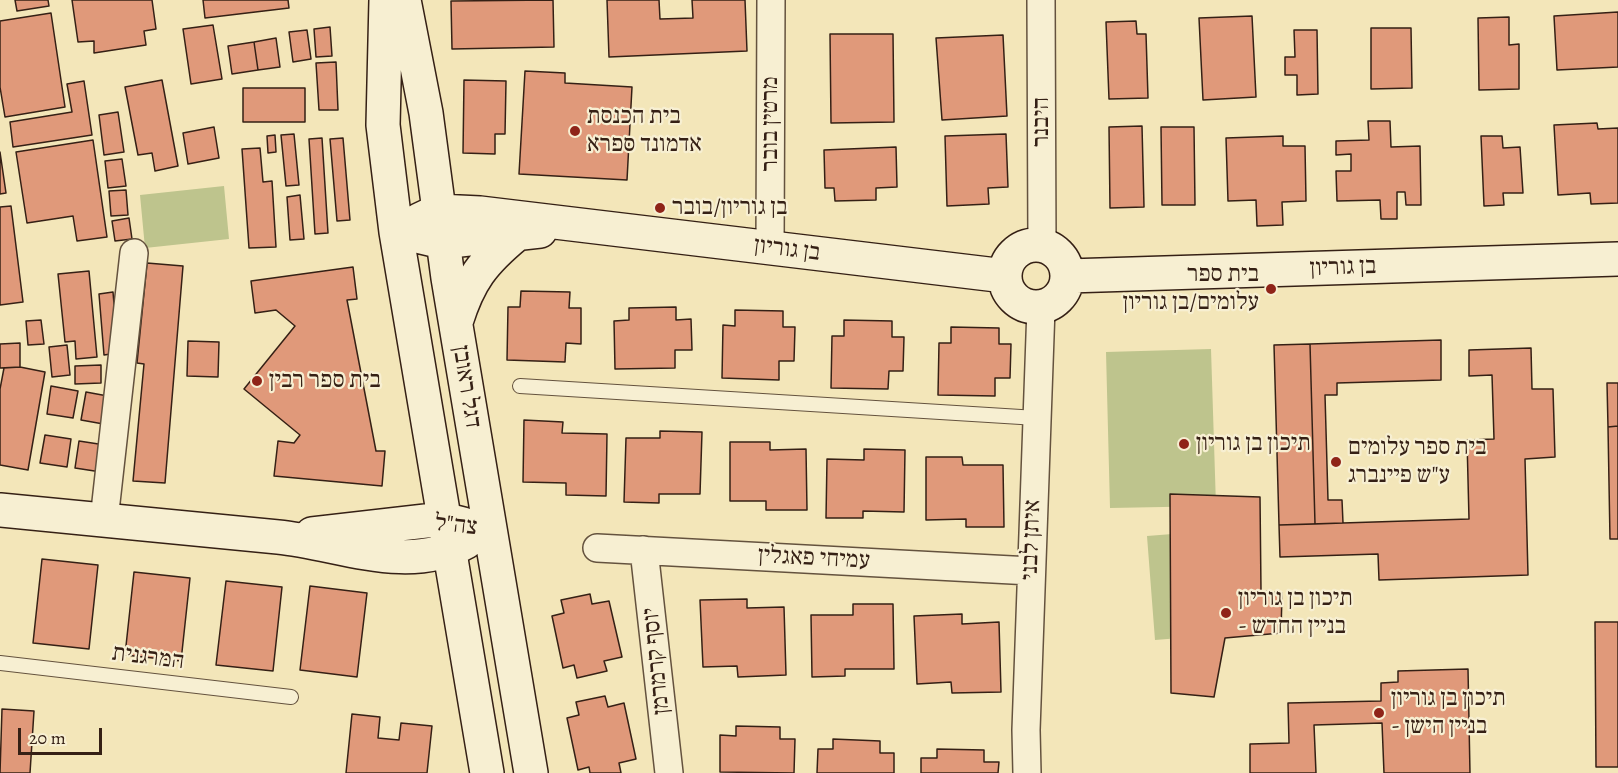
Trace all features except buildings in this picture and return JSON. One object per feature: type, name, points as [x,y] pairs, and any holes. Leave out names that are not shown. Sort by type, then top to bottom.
[{"type":"street","name":"דגל ראובן","points":[[386,0],[383,125],[396,232],[486,773]]},
{"type":"street","name":"דגל ראובן","points":[[404,0],[426,113],[440,226],[488,529],[531,773]]},
{"type":"street","name":"מרטין בובר","points":[[770,248],[771,0]]},
{"type":"street","name":"היבנר","points":[[1041,0],[1042,245]]},
{"type":"street","name":"בן גוריון","points":[[396,232],[508,216],[1005,276]]},
{"type":"street","name":"בן גוריון","points":[[440,226],[518,234],[570,225]]},
{"type":"street","points":[[456,324],[464,297],[476,273],[492,255],[518,234]]},
{"type":"street","points":[[1042,245],[1061,256],[1068,276],[1060,297],[1041,308],[1020,303],[1006,287],[1005,276],[1007,265],[1020,248],[1042,245]]},
{"type":"street","points":[[104,520],[134,254]]},
{"type":"street","name":"בן גוריון","points":[[1068,276],[1618,259]]},
{"type":"street","name":"איתן לבני","points":[[1028,773],[1026,730],[1041,308]]},
{"type":"street","name":"צה\"ל","points":[[0,510],[284,537],[365,555],[402,556],[448,552],[488,529]]},
{"type":"street","name":"צה\"ל","points":[[284,537],[443,519],[488,529]]},
{"type":"street","name":"עמיחי פאגלין","points":[[597,548],[1031,571]]},
{"type":"street","name":"יוסף קרמרמן","points":[[644,550],[669,773]]},
{"type":"lane","points":[[519,386],[1037,418]]},
{"type":"lane","name":"המרגנית","points":[[0,663],[291,697]]},
{"type":"green space","points":[[224,186],[229,239],[145,248],[140,195]]},
{"type":"green space","points":[[1211,349],[1216,506],[1110,508],[1106,352]]},
{"type":"green space","points":[[1198,532],[1205,636],[1155,640],[1147,536]]},
{"type":"place","name":"בית הכנסת אדמונד ספרא","points":[[575,131]]},
{"type":"place","name":"בן גוריון/בובר","points":[[660,208]]},
{"type":"place","name":"בית ספר עלומים/בן גוריון","points":[[1271,289]]},
{"type":"place","name":"בית ספר רבין","points":[[257,381]]},
{"type":"place","name":"תיכון בן גוריון","points":[[1184,444]]},
{"type":"place","name":"בית ספר עלומים ע\"ש פיינברג","points":[[1336,462]]},
{"type":"place","name":"תיכון בן גוריון - בניין החדש","points":[[1226,613]]},
{"type":"place","name":"תיכון בן גוריון - בניין הישן","points":[[1379,713]]}]
